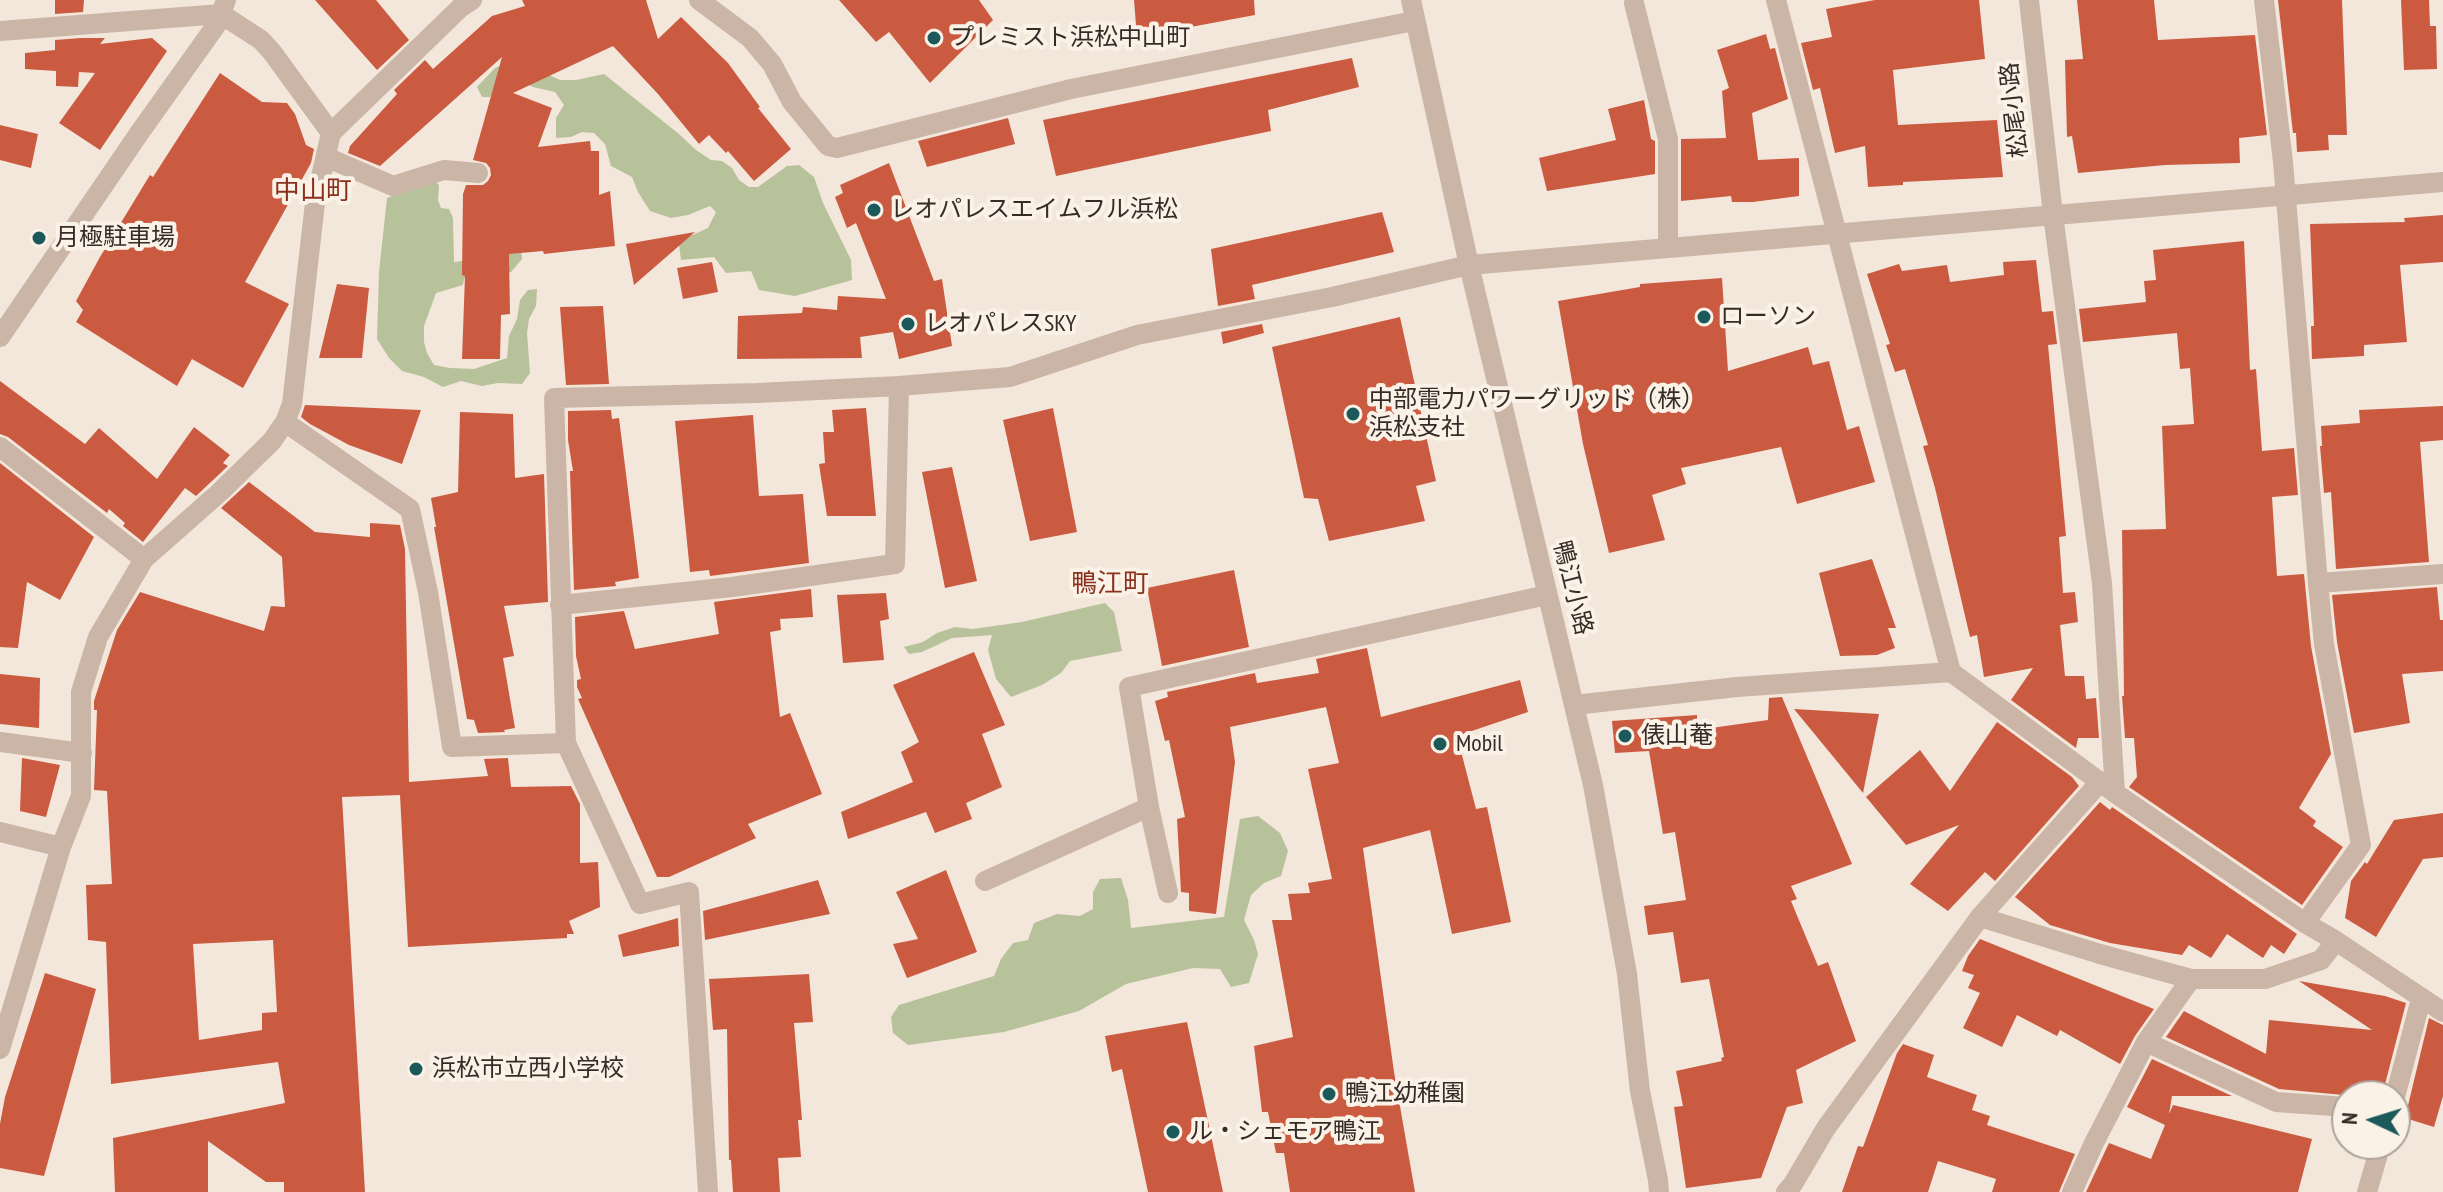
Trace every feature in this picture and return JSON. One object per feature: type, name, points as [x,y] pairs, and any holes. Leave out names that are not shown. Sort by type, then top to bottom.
[{"type":"street","points":[[699,0],[750,38],[772,64],[792,102],[828,146],[837,148],[1071,89],[1413,10]]},
{"type":"street","points":[[1776,0],[1951,672],[2107,788],[2305,923],[2443,1012]]},
{"type":"street","name":"松尾小路","points":[[2029,0],[2053,215],[2102,583],[2107,788]]},
{"type":"street","points":[[2264,0],[2285,195],[2324,644],[2361,845],[2305,923]]},
{"type":"street","points":[[0,1049],[61,847],[81,796],[81,692],[98,637],[144,559],[220,492],[272,441],[285,422],[292,404],[315,203],[331,133],[465,2]]},
{"type":"street","points":[[1634,3],[1668,139],[1668,248]]},
{"type":"street","points":[[0,31],[224,7],[272,52],[331,133]]},
{"type":"street","points":[[0,337],[217,24],[224,7]]},
{"type":"street","name":"鴨江小路","points":[[1413,10],[1469,265],[1593,785],[1627,974],[1640,1091],[1659,1192]]},
{"type":"street","points":[[326,157],[393,186],[444,170],[478,173]]},
{"type":"street","points":[[708,1192],[689,892],[640,904],[566,743],[554,398],[758,393],[1010,377],[1137,335],[1332,297],[1469,265],[2443,182]]},
{"type":"street","points":[[560,605],[732,587],[895,564],[899,386]]},
{"type":"street","points":[[285,422],[410,509],[428,592],[452,747],[566,743]]},
{"type":"street","points":[[0,447],[144,559]]},
{"type":"street","points":[[2318,583],[2443,574]]},
{"type":"street","points":[[1168,893],[1149,807],[1129,687],[1547,595]]},
{"type":"street","points":[[1574,705],[1737,687],[1951,672]]},
{"type":"street","points":[[0,742],[82,753]]},
{"type":"street","points":[[1796,1189],[1826,1128],[1980,917],[2107,788]]},
{"type":"street","points":[[985,881],[1149,807]]},
{"type":"street","points":[[0,832],[61,847]]},
{"type":"street","points":[[1980,917],[2191,979],[2265,979],[2321,960],[2336,941]]},
{"type":"street","points":[[2072,1192],[2146,1042],[2191,979]]},
{"type":"street","points":[[2400,1080],[2421,999]]},
{"type":"street","points":[[2146,1042],[2276,1102],[2331,1106]]},
{"type":"street","points":[[2367,1192],[2376,1160]]},
{"type":"green space","points":[[509,62],[525,64],[560,80],[604,74],[696,150],[732,168],[739,180],[749,187],[758,187],[787,166],[799,165],[814,177],[851,260],[852,280],[795,296],[759,290],[751,271],[726,273],[714,257],[681,260],[679,245],[708,228],[716,212],[710,206],[671,218],[650,211],[632,177],[611,166],[605,144],[594,133],[582,132],[556,138],[556,118],[564,105],[555,92],[533,87],[518,79],[497,87],[490,97],[482,97],[477,87],[495,68]]},
{"type":"green space","points":[[434,181],[439,185],[441,208],[449,209],[453,218],[454,262],[469,260],[520,241],[522,259],[511,272],[472,272],[464,279],[463,285],[436,293],[424,326],[427,353],[434,365],[450,368],[474,369],[507,358],[509,336],[517,319],[520,300],[528,290],[537,289],[536,306],[529,319],[527,333],[530,373],[522,384],[482,386],[461,381],[443,387],[424,377],[402,371],[377,339],[379,272],[387,198]]},
{"type":"green space","points":[[1105,603],[1114,612],[1122,651],[1070,661],[1061,673],[1042,685],[1011,697],[996,679],[988,650],[992,635],[952,638],[922,652],[909,654],[904,647],[955,627],[973,629],[1022,622]]},
{"type":"green space","points":[[1258,816],[1280,833],[1288,851],[1281,876],[1264,883],[1251,895],[1244,920],[1258,954],[1249,983],[1231,987],[1220,969],[1193,968],[1126,984],[1079,1011],[1004,1032],[908,1045],[893,1033],[891,1017],[899,1005],[994,976],[1001,959],[1013,943],[1028,940],[1034,923],[1057,914],[1080,916],[1093,909],[1093,892],[1100,879],[1121,878],[1128,900],[1131,928],[1224,917],[1240,819]]},
{"type":"building","points":[[55,0],[84,0],[83,12],[55,14]]},
{"type":"building","points":[[315,0],[376,0],[409,40],[377,70]]},
{"type":"building","points":[[522,0],[646,0],[658,39],[681,17],[728,63],[791,149],[754,181],[709,135],[699,144],[613,46],[513,93],[552,108],[538,147],[590,141],[591,151],[599,151],[599,195],[610,191],[615,246],[544,254],[543,251],[509,254],[510,314],[501,315],[500,359],[462,359],[465,276],[462,275],[463,194],[466,185],[483,185],[491,175],[486,163],[473,160],[502,57],[380,166],[348,153],[350,146],[397,94],[394,90],[425,60],[433,69],[492,16],[525,6]]},
{"type":"building","name":"プレミスト浜松中山町","points":[[839,0],[979,0],[993,20],[930,83],[889,32],[876,42]]},
{"type":"building","points":[[1134,0],[1254,0],[1255,15],[1137,37]]},
{"type":"building","points":[[1875,0],[1979,0],[1985,59],[1893,70],[1898,125],[1997,120],[2003,177],[1903,182],[1903,185],[1868,187],[1865,146],[1835,153],[1820,88],[1813,90],[1801,43],[1832,37],[1826,9]]},
{"type":"building","points":[[2077,0],[2154,0],[2158,40],[2255,35],[2267,135],[2239,138],[2240,163],[2165,165],[2078,173],[2072,136],[2067,137],[2065,60],[2083,59]]},
{"type":"building","points":[[2278,0],[2342,0],[2347,135],[2328,135],[2329,150],[2297,152]]},
{"type":"building","points":[[2401,0],[2429,0],[2430,26],[2436,26],[2437,69],[2404,70]]},
{"type":"building","points":[[1766,34],[1770,49],[1775,48],[1788,99],[1752,113],[1758,160],[1799,158],[1799,196],[1753,202],[1732,202],[1731,196],[1681,201],[1681,139],[1726,138],[1722,91],[1729,88],[1717,50]]},
{"type":"building","points":[[105,38],[100,44],[152,38],[167,51],[100,150],[59,123],[95,73],[79,72],[78,87],[56,86],[56,71],[25,69],[25,53],[55,50],[55,40]]},
{"type":"building","points":[[1352,58],[1359,87],[1268,110],[1271,131],[1056,176],[1043,120]]},
{"type":"building","points":[[220,73],[262,102],[287,103],[295,114],[306,145],[314,149],[311,163],[245,282],[289,304],[243,388],[192,359],[177,386],[76,322],[83,310],[76,301],[150,175],[153,177]]},
{"type":"building","points":[[1644,100],[1651,139],[1655,141],[1655,174],[1547,191],[1539,158],[1616,140],[1608,109]]},
{"type":"building","points":[[1008,118],[1015,144],[927,167],[918,141]]},
{"type":"building","points":[[0,125],[38,134],[31,168],[0,160]]},
{"type":"building","points":[[889,163],[934,281],[942,279],[952,346],[899,359],[893,332],[860,337],[862,358],[737,359],[738,316],[802,313],[803,307],[837,310],[838,296],[886,299],[856,223],[847,228],[835,197],[843,193],[840,185]]},
{"type":"building","points":[[1382,212],[1394,252],[1252,285],[1255,299],[1218,306],[1211,249]]},
{"type":"building","points":[[2443,215],[2443,262],[2400,265],[2407,342],[2364,345],[2364,356],[2312,359],[2311,326],[2314,326],[2310,224],[2405,222],[2404,218]]},
{"type":"building","points":[[695,232],[634,285],[626,244]]},
{"type":"building","points":[[2244,241],[2250,370],[2256,369],[2262,451],[2294,448],[2298,495],[2272,497],[2277,576],[2304,574],[2311,646],[2331,754],[2299,808],[2316,821],[2313,826],[2343,847],[2302,905],[2129,787],[2137,777],[2134,738],[2125,738],[2122,696],[2122,530],[2166,529],[2162,426],[2194,424],[2190,368],[2180,369],[2177,333],[2083,342],[2079,309],[2146,302],[2144,281],[2156,280],[2153,250]]},
{"type":"building","points":[[2036,260],[2042,312],[2053,311],[2057,344],[2048,345],[2066,536],[2059,537],[2063,593],[2075,592],[2078,622],[2060,625],[2065,676],[2084,676],[2086,699],[2096,698],[2099,738],[2078,738],[2076,748],[2011,700],[2033,668],[1984,677],[1977,635],[1970,637],[1923,446],[1928,445],[1905,369],[1895,372],[1886,345],[1890,344],[1867,274],[1899,264],[1902,271],[1947,265],[1950,282],[2004,275],[2003,262]]},
{"type":"building","points":[[712,262],[718,292],[683,299],[677,268]]},
{"type":"building","points":[[1722,278],[1728,371],[1808,347],[1813,365],[1829,361],[1847,430],[1859,426],[1875,482],[1797,504],[1781,447],[1681,468],[1686,484],[1652,495],[1665,540],[1609,553],[1583,444],[1558,301],[1640,287],[1640,284]]},
{"type":"building","points":[[337,284],[369,288],[362,358],[319,358]]},
{"type":"building","points":[[603,306],[609,384],[566,385],[560,307]]},
{"type":"building","name":"中部電力パワーグリッド（株） 浜松支社","points":[[1400,317],[1436,481],[1416,486],[1425,521],[1329,541],[1318,499],[1304,498],[1272,347]]},
{"type":"building","points":[[1262,324],[1264,333],[1223,344],[1221,332]]},
{"type":"building","points":[[0,381],[85,444],[99,428],[157,479],[194,427],[230,455],[223,463],[228,466],[196,496],[185,488],[143,542],[123,526],[125,523],[109,509],[107,513],[0,434]]},
{"type":"building","points":[[305,405],[421,410],[402,464],[349,445],[310,424],[301,417]]},
{"type":"building","points":[[2443,406],[2443,440],[2420,442],[2429,562],[2336,569],[2331,492],[2324,493],[2321,426],[2360,423],[2359,410]]},
{"type":"building","points":[[866,408],[876,516],[827,516],[819,464],[825,463],[823,432],[834,432],[832,410]]},
{"type":"building","points":[[1053,408],[1077,532],[1030,541],[1003,420]]},
{"type":"building","points":[[611,410],[612,419],[619,418],[639,578],[615,582],[616,586],[574,590],[570,471],[573,471],[568,440],[568,411]]},
{"type":"building","points":[[460,412],[513,414],[515,478],[544,474],[548,602],[504,606],[514,656],[503,658],[515,728],[505,732],[478,733],[474,720],[467,719],[434,527],[431,498],[458,492]]},
{"type":"building","points":[[753,415],[759,496],[803,494],[809,563],[710,576],[709,570],[690,572],[675,421]]},
{"type":"building","points":[[0,463],[94,537],[60,600],[27,582],[18,648],[0,647]]},
{"type":"building","points":[[952,467],[977,581],[945,588],[922,472]]},
{"type":"building","points":[[249,482],[315,532],[370,537],[370,523],[400,525],[405,549],[409,782],[488,776],[484,759],[508,758],[511,787],[571,786],[580,804],[580,863],[598,862],[600,907],[569,921],[574,934],[567,934],[567,938],[408,947],[400,795],[342,797],[365,1192],[284,1192],[284,1182],[266,1182],[208,1141],[208,1192],[115,1192],[113,1138],[285,1103],[278,1062],[111,1084],[106,942],[88,940],[86,885],[112,884],[107,791],[94,790],[97,710],[94,710],[94,701],[117,630],[140,592],[264,631],[271,606],[285,607],[282,557],[221,508]],"holes":[[[273,940],[277,1012],[262,1013],[262,1030],[199,1040],[193,944]]]},
{"type":"building","points":[[1872,559],[1896,628],[1888,628],[1895,648],[1877,655],[1840,656],[1819,573]]},
{"type":"building","points":[[1234,570],[1249,647],[1162,666],[1147,588]]},
{"type":"building","points":[[2437,587],[2440,620],[2443,620],[2443,671],[2402,674],[2410,723],[2354,733],[2337,642],[2332,595]]},
{"type":"building","points":[[811,589],[813,617],[780,619],[781,630],[770,632],[780,717],[790,713],[822,794],[748,824],[756,838],[669,877],[657,877],[578,699],[582,698],[577,687],[577,680],[581,679],[576,656],[575,617],[624,611],[635,649],[719,634],[714,602]]},
{"type":"building","points":[[886,593],[889,619],[880,621],[884,660],[843,663],[837,595]]},
{"type":"building","points":[[1367,648],[1381,717],[1520,680],[1528,712],[1457,736],[1476,809],[1487,807],[1511,922],[1452,934],[1430,830],[1363,848],[1394,1072],[1415,1192],[1290,1192],[1284,1153],[1276,1153],[1268,1112],[1262,1112],[1254,1046],[1293,1037],[1272,920],[1292,920],[1288,894],[1310,893],[1308,883],[1332,879],[1308,769],[1339,763],[1326,707],[1230,727],[1235,762],[1216,914],[1189,911],[1189,893],[1181,892],[1177,819],[1185,817],[1169,740],[1165,741],[1155,701],[1168,697],[1167,692],[1255,673],[1257,683],[1319,673],[1316,659]]},
{"type":"building","points":[[974,652],[1005,725],[982,734],[1002,787],[966,803],[972,819],[935,833],[926,812],[848,839],[841,812],[913,782],[901,752],[919,742],[893,685]]},
{"type":"building","points":[[0,674],[40,678],[39,728],[0,724]]},
{"type":"building","points":[[1782,697],[1852,864],[1791,886],[1797,899],[1791,901],[1818,966],[1828,962],[1856,1041],[1796,1070],[1803,1103],[1787,1107],[1761,1178],[1686,1188],[1674,1107],[1683,1106],[1676,1071],[1722,1061],[1724,1057],[1709,979],[1681,983],[1673,932],[1648,935],[1644,906],[1686,900],[1675,832],[1663,834],[1649,751],[1615,753],[1612,721],[1697,715],[1697,730],[1768,720],[1769,698]]},
{"type":"building","points":[[1794,709],[1879,714],[1863,793]]},
{"type":"building","points":[[1997,722],[2072,777],[2079,786],[1995,881],[1985,872],[1948,911],[1910,884],[1959,825],[1906,845],[1866,797],[1920,750],[1950,791]]},
{"type":"building","points":[[22,758],[60,765],[46,817],[20,811]]},
{"type":"building","points":[[2100,802],[2110,810],[2112,807],[2297,934],[2284,954],[2271,945],[2263,958],[2227,934],[2211,958],[2189,945],[2182,955],[2110,943],[2050,925],[2015,897]]},
{"type":"building","points":[[2443,813],[2443,857],[2423,859],[2376,937],[2345,918],[2351,881],[2365,862],[2367,864],[2394,820]]},
{"type":"building","points":[[946,870],[977,952],[907,978],[893,944],[918,939],[896,892]]},
{"type":"building","points":[[818,880],[830,914],[705,940],[703,911]]},
{"type":"building","points":[[678,918],[679,946],[623,957],[618,935]]},
{"type":"building","points":[[1980,939],[2154,1009],[2120,1064],[2060,1030],[2057,1036],[2017,1015],[2002,1047],[1963,1028],[1980,993],[1968,988],[1974,975],[1962,971]]},
{"type":"building","points":[[45,973],[96,989],[44,1176],[0,1168],[0,1124],[5,1097]]},
{"type":"building","points":[[809,974],[813,1022],[794,1023],[802,1120],[798,1120],[801,1157],[778,1158],[780,1192],[733,1192],[729,1160],[727,1029],[713,1030],[709,979]]},
{"type":"building","points":[[2299,981],[2385,996],[2406,1003],[2386,1080],[2331,1080],[2331,1094],[2279,1089],[2166,1037],[2184,1011],[2266,1054],[2269,1020],[2372,1030]]},
{"type":"building","points":[[2429,1018],[2443,1025],[2443,1096],[2434,1127],[2411,1120],[2411,1093]]},
{"type":"building","name":"ル・シェモア鴨江","points":[[1187,1022],[1223,1192],[1148,1192],[1122,1069],[1112,1072],[1105,1036]]},
{"type":"building","points":[[1903,1044],[1934,1055],[1927,1077],[1977,1095],[1972,1110],[1990,1116],[1987,1125],[2075,1154],[2059,1192],[1992,1192],[1996,1179],[1938,1161],[1928,1192],[1842,1192],[1858,1146],[1863,1147]]},
{"type":"building","points":[[2152,1059],[2232,1096],[2172,1096],[2169,1114],[2173,1105],[2312,1139],[2298,1192],[2086,1192],[2109,1143],[2151,1159],[2165,1125],[2127,1107]]},
{"type":"place","name":"プレミスト浜松中山町","points":[[934,38]]},
{"type":"place","name":"レオパレスエイムフル浜松","points":[[874,210]]},
{"type":"place","name":"月極駐車場","points":[[39,238]]},
{"type":"place","name":"ローソン","points":[[1704,317]]},
{"type":"place","name":"レオパレスSKY","points":[[908,324]]},
{"type":"place","name":"中部電力パワーグリッド（株） 浜松支社","points":[[1353,414]]},
{"type":"place","name":"俵山菴","points":[[1625,736]]},
{"type":"place","name":"Mobil","points":[[1440,744]]},
{"type":"place","name":"浜松市立西小学校","points":[[416,1069]]},
{"type":"place","name":"鴨江幼稚園","points":[[1329,1094]]},
{"type":"place","name":"ル・シェモア鴨江","points":[[1173,1132]]},
{"type":"district","name":"中山町","points":[[313,192]]},
{"type":"district","name":"鴨江町","points":[[1110,585]]}]
